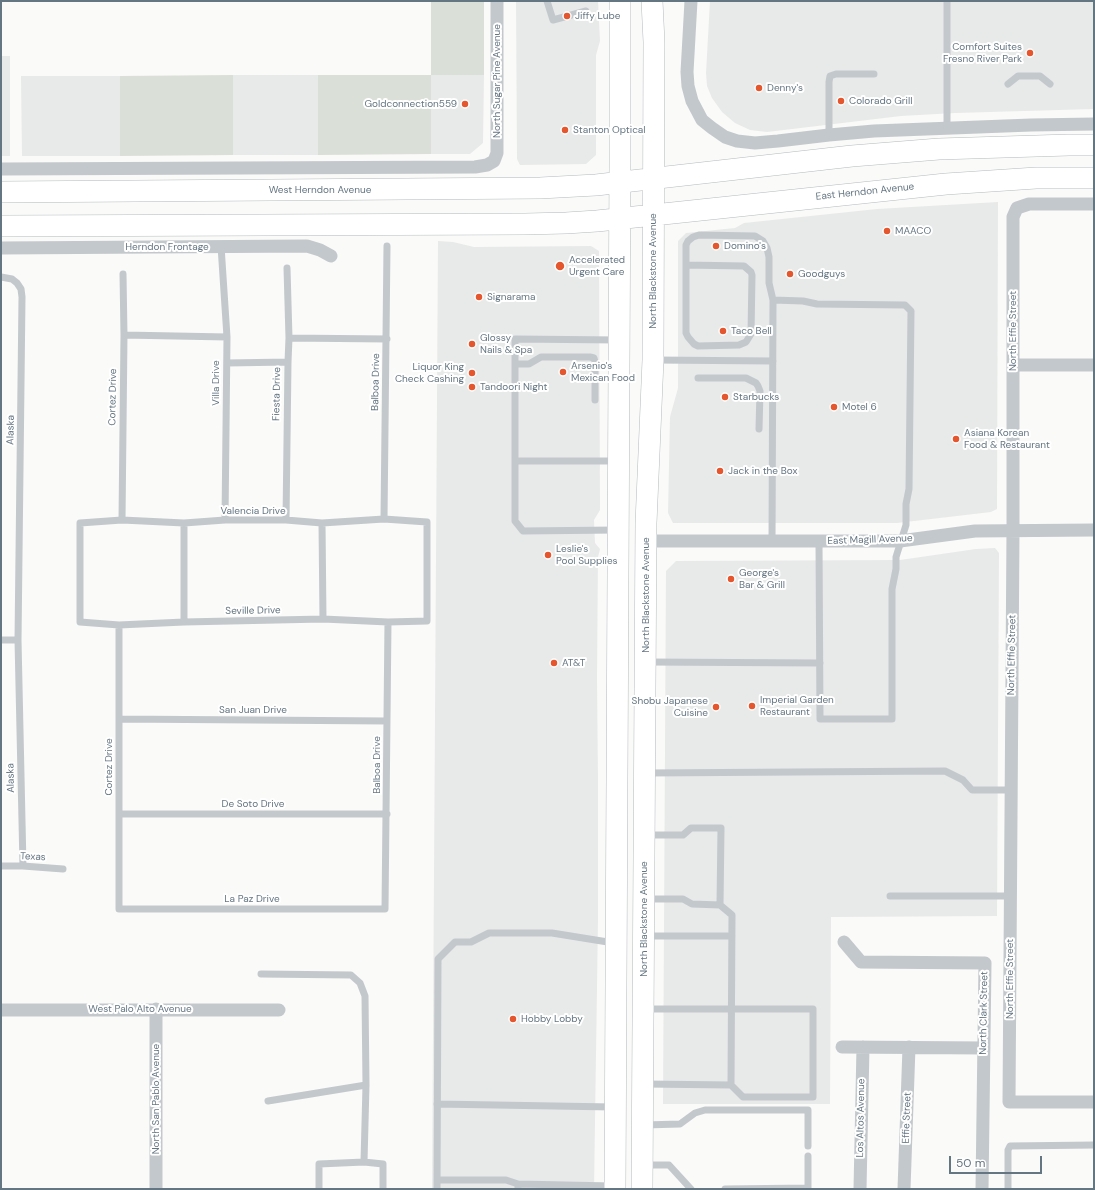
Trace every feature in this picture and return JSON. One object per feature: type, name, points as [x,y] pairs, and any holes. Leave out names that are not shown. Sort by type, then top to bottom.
[{"type":"main road","name":"North Blackstone Avenue","points":[[620,1],[637,180],[637,217],[653,360],[646,541],[642,1189]]},
{"type":"main road","name":"North Blackstone Avenue","points":[[616,1188],[615,1107],[619,340],[637,217],[637,180],[654,42],[651,7]]},
{"type":"main road","points":[[637,180],[852,156],[939,149],[1094,145]]},
{"type":"main road","name":"East Herndon Avenue","points":[[637,217],[962,183],[1036,178],[1094,178]]},
{"type":"main road","name":"West Herndon Avenue","points":[[1,192],[500,189],[574,186],[637,180]]},
{"type":"main road","points":[[1,226],[525,224],[597,221],[637,217]]},
{"type":"main road","points":[[618,461],[632,476],[632,524],[640,540],[646,541]]},
{"type":"main road","points":[[618,530],[627,539],[633,558],[632,646],[645,662]]},
{"type":"street","name":"North Sugar Pine Avenue","points":[[1,169],[475,167],[487,165],[494,161],[497,153],[497,1]]},
{"type":"street","points":[[691,1],[687,72],[688,86],[692,101],[702,120],[725,137],[737,141],[755,143],[874,131],[1031,124],[1094,124]]},
{"type":"street","name":"North Effie Street","points":[[1094,204],[1029,204],[1017,208],[1013,218],[1013,530],[1009,1102],[1094,1102]]},
{"type":"street","name":"Herndon Frontage","points":[[1,248],[307,246],[320,250],[331,256]]},
{"type":"street","points":[[1013,365],[1094,365]]},
{"type":"street","name":"East Magill Avenue","points":[[646,541],[900,541],[975,531],[1094,530]]},
{"type":"street","name":"North Clark Street","points":[[844,942],[861,962],[985,963],[982,1189]]},
{"type":"street","name":"North San Pablo Avenue","points":[[156,1009],[156,1189]]},
{"type":"street","name":"West Palo Alto Avenue","points":[[1,1010],[279,1010]]},
{"type":"street","points":[[842,1047],[984,1048]]},
{"type":"street","name":"Los Altos Avenue","points":[[860,1189],[863,1047]]},
{"type":"street","name":"Effie Street","points":[[904,1189],[909,1047]]},
{"type":"lane","points":[[547,1],[553,20],[586,11]]},
{"type":"lane","points":[[947,1],[947,128]]},
{"type":"lane","points":[[829,135],[828,82],[830,76],[836,74],[874,74]]},
{"type":"lane","points":[[1008,84],[1018,76],[1040,76],[1050,84]]},
{"type":"lane","points":[[686,265],[746,267],[752,275],[751,334],[746,342],[739,345],[698,346],[688,337],[686,333],[686,265],[686,245],[688,241],[696,236],[755,236],[763,241],[770,257],[769,283],[773,300],[772,542]]},
{"type":"lane","name":"Villa Drive","points":[[221,246],[226,337],[225,520]]},
{"type":"lane","name":"Balboa Drive","points":[[384,519],[387,246]]},
{"type":"lane","name":"Fiesta Drive","points":[[286,268],[289,338],[286,520]]},
{"type":"lane","name":"Cortez Drive","points":[[122,520],[124,335],[123,274]]},
{"type":"lane","name":"Alaska","points":[[1,277],[12,279],[17,283],[21,290],[22,297],[18,640],[22,866]]},
{"type":"lane","points":[[773,300],[803,301],[817,304],[905,305],[910,312],[909,489],[906,504],[906,525],[896,557],[896,569],[892,589],[892,719],[820,719],[819,542]]},
{"type":"lane","points":[[124,335],[226,337]]},
{"type":"lane","points":[[289,338],[387,339]]},
{"type":"lane","points":[[618,530],[524,531],[514,522],[515,340],[619,340]]},
{"type":"lane","points":[[515,364],[529,364],[541,357],[590,356],[594,358],[595,362],[595,400]]},
{"type":"lane","points":[[653,360],[773,361]]},
{"type":"lane","points":[[226,363],[288,362]]},
{"type":"lane","points":[[698,378],[746,378],[756,383],[760,391],[759,429]]},
{"type":"lane","points":[[515,461],[618,461]]},
{"type":"lane","name":"Valencia Drive","points":[[80,622],[80,523],[122,520],[184,523],[225,520],[286,520],[322,523],[384,519],[427,522],[427,621]]},
{"type":"lane","points":[[184,523],[184,622]]},
{"type":"lane","points":[[322,523],[323,619]]},
{"type":"lane","name":"Seville Drive","points":[[80,622],[119,625],[323,619],[388,622],[427,621]]},
{"type":"lane","name":"Balboa Drive","points":[[385,909],[388,622]]},
{"type":"lane","name":"Cortez Drive","points":[[119,625],[119,909]]},
{"type":"lane","points":[[1,640],[18,640]]},
{"type":"lane","points":[[645,662],[820,663]]},
{"type":"lane","name":"San Juan Drive","points":[[119,719],[387,721]]},
{"type":"lane","points":[[644,773],[945,771],[963,780],[972,790],[1010,790]]},
{"type":"lane","name":"De Soto Drive","points":[[119,814],[387,814]]},
{"type":"lane","points":[[644,835],[683,835],[691,828],[721,828],[720,905]]},
{"type":"lane","name":"Texas","points":[[1,866],[63,869]]},
{"type":"lane","points":[[890,896],[1010,896]]},
{"type":"lane","points":[[643,1009],[732,1009],[813,1009],[813,1097],[742,1097],[731,1085],[732,1009],[732,915],[720,905],[692,904],[683,899],[644,899]]},
{"type":"lane","name":"La Paz Drive","points":[[119,909],[385,909]]},
{"type":"lane","points":[[437,1189],[438,959],[454,942],[471,942],[489,933],[552,933],[616,944]]},
{"type":"lane","points":[[643,936],[732,936]]},
{"type":"lane","points":[[261,974],[351,975],[360,984],[365,996],[366,1085],[364,1162]]},
{"type":"lane","points":[[643,1084],[731,1085]]},
{"type":"lane","points":[[268,1101],[366,1085]]},
{"type":"lane","points":[[438,1104],[615,1107]]},
{"type":"lane","points":[[642,1125],[680,1124],[695,1113],[705,1110],[808,1110],[808,1146]]},
{"type":"lane","points":[[1008,1189],[1008,1150],[1010,1146],[1094,1146]]},
{"type":"lane","points":[[725,1189],[808,1188],[808,1156]]},
{"type":"lane","points":[[319,1189],[319,1164],[364,1162],[383,1164],[383,1189]]},
{"type":"lane","points":[[642,1164],[669,1165],[691,1189]]},
{"type":"lane","points":[[437,1180],[506,1180],[518,1186],[616,1188]]},
{"type":"shaded area","points":[[431,1],[484,1],[484,75],[431,75]]},
{"type":"shaded area","points":[[516,1],[598,1],[600,41],[596,55],[596,155],[586,164],[520,165],[517,159]]},
{"type":"shaded area","points":[[710,1],[1094,1],[1094,109],[901,116],[767,132],[750,130],[735,123],[722,112],[712,98],[707,86],[706,73]]},
{"type":"shaded area","points":[[1,56],[10,56],[10,156],[1,156]]},
{"type":"shaded area","points":[[233,75],[318,75],[318,155],[233,155]]},
{"type":"shaded area","points":[[233,75],[233,155],[120,156],[120,76]]},
{"type":"shaded area","points":[[318,75],[431,75],[431,154],[318,155]]},
{"type":"shaded area","points":[[431,75],[484,75],[483,143],[470,154],[431,154]]},
{"type":"shaded area","points":[[21,76],[120,76],[120,156],[22,156]]},
{"type":"shaded area","points":[[998,202],[997,509],[991,512],[897,523],[673,523],[668,513],[670,417],[678,388],[678,241],[686,233],[735,228],[744,223],[877,209]]},
{"type":"shaded area","points":[[438,241],[453,242],[474,247],[591,246],[599,251],[600,510],[594,520],[595,543],[600,549],[598,557],[598,919],[594,1189],[432,1189]]},
{"type":"shaded area","points":[[995,548],[999,553],[997,916],[831,917],[830,1104],[663,1104],[666,571],[676,561],[900,560],[976,549]]},
{"type":"place","name":"Jiffy Lube","points":[[567,16]]},
{"type":"place","name":"Comfort Suites Fresno River Park","points":[[1030,53]]},
{"type":"place","name":"Denny's","points":[[759,88]]},
{"type":"place","name":"Colorado Grill","points":[[841,101]]},
{"type":"place","name":"Goldconnection559","points":[[465,104]]},
{"type":"place","name":"Stanton Optical","points":[[565,130]]},
{"type":"place","name":"MAACO","points":[[887,231]]},
{"type":"place","name":"Domino's","points":[[716,246]]},
{"type":"place","name":"Accelerated Urgent Care","points":[[560,266]]},
{"type":"place","name":"Goodguys","points":[[790,274]]},
{"type":"place","name":"Signarama","points":[[479,297]]},
{"type":"place","name":"Taco Bell","points":[[723,331]]},
{"type":"place","name":"Glossy Nails & Spa","points":[[472,344]]},
{"type":"place","name":"Arsenio's Mexican Food","points":[[563,372]]},
{"type":"place","name":"Liquor King Check Cashing","points":[[472,373]]},
{"type":"place","name":"Tandoori Night","points":[[472,387]]},
{"type":"place","name":"Starbucks","points":[[725,397]]},
{"type":"place","name":"Motel 6","points":[[834,407]]},
{"type":"place","name":"Asiana Korean Food & Restaurant","points":[[956,439]]},
{"type":"place","name":"Jack in the Box","points":[[720,471]]},
{"type":"place","name":"Leslie's Pool Supplies","points":[[548,555]]},
{"type":"place","name":"George's Bar & Grill","points":[[731,579]]},
{"type":"place","name":"AT&T","points":[[554,663]]},
{"type":"place","name":"Imperial Garden Restaurant","points":[[752,706]]},
{"type":"place","name":"Shobu Japanese Cuisine","points":[[716,707]]},
{"type":"place","name":"Hobby Lobby","points":[[513,1019]]}]
